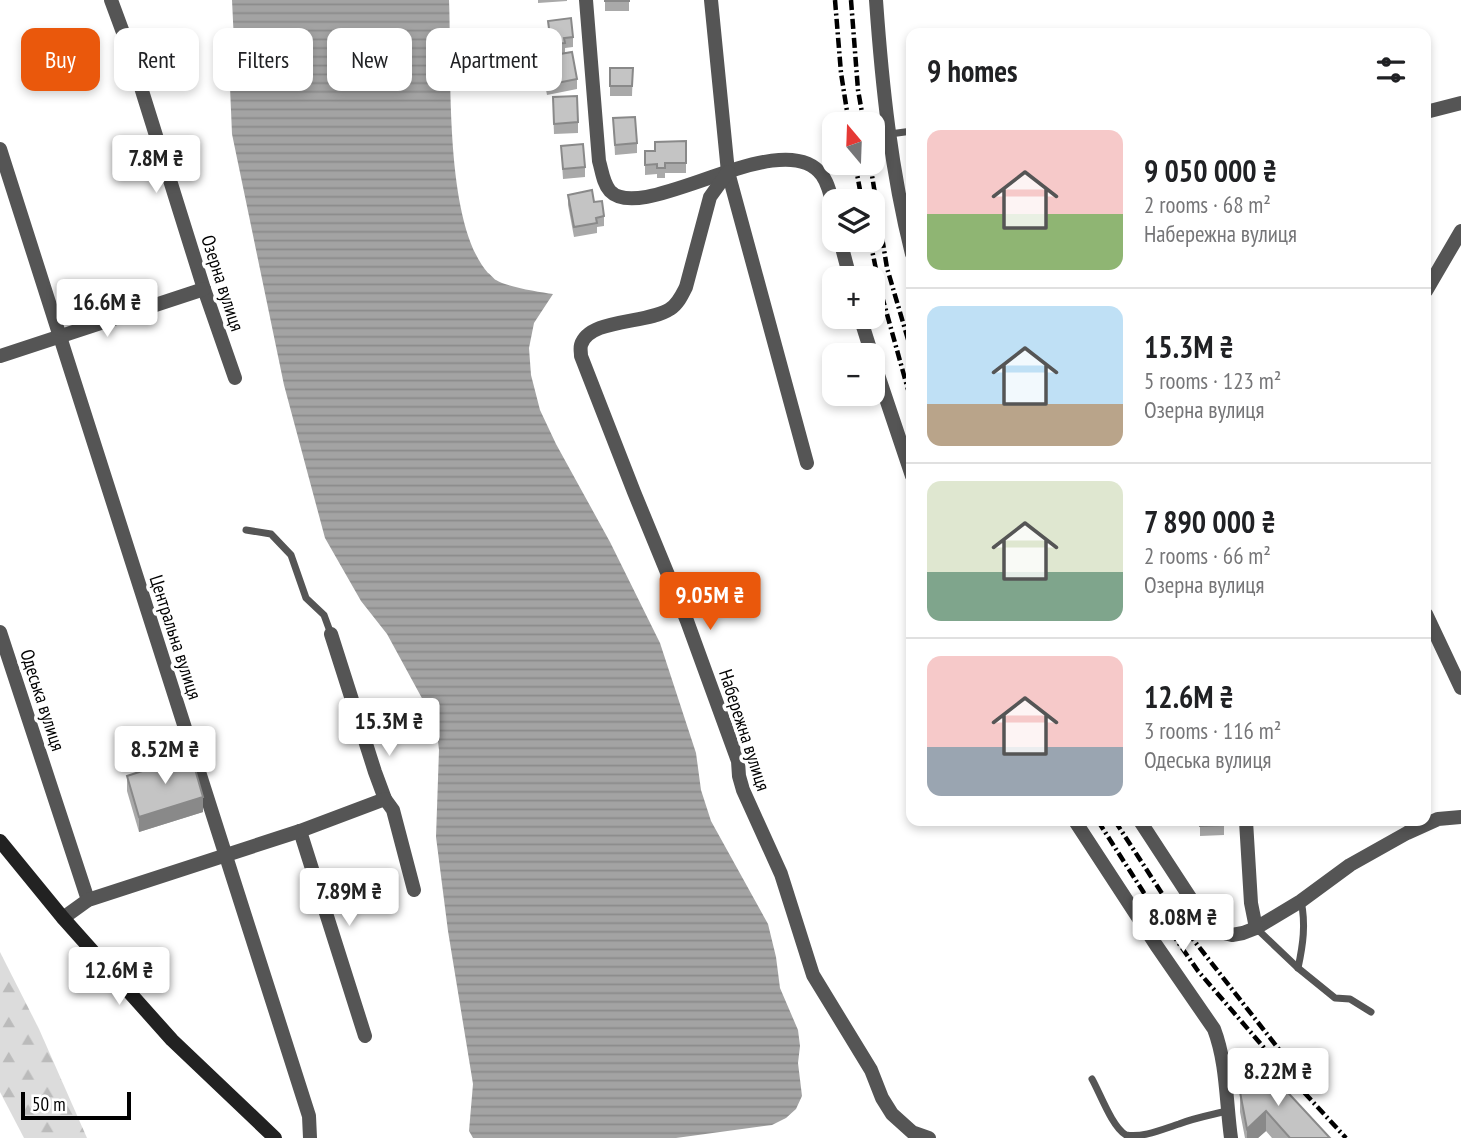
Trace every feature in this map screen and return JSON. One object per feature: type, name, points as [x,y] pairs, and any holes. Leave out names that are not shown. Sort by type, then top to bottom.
[{"type":"main road","points":[[0,841],[63,918],[172,1040],[275,1138]]},
{"type":"street","name":"Озерна вулиця","points":[[111,0],[235,378]]},
{"type":"street","points":[[586,0],[599,161],[606,186],[611,192],[618,197],[636,199],[750,164],[786,159],[813,166],[823,176],[829,189]]},
{"type":"street","points":[[711,0],[729,172],[807,463]]},
{"type":"street","points":[[876,0],[890,134],[906,230]]},
{"type":"street","points":[[1431,111],[1458,105]]},
{"type":"street","name":"Центральна вулиця","points":[[0,149],[309,1116],[310,1138]]},
{"type":"street","name":"Набережна вулиця","points":[[729,172],[710,197],[686,287],[680,299],[662,314],[598,328],[587,336],[581,345],[581,356],[687,621],[738,761],[743,790],[781,874],[813,975],[871,1070],[882,1098],[892,1114],[912,1132],[929,1138]]},
{"type":"street","points":[[1431,282],[1461,231]]},
{"type":"street","points":[[0,356],[204,289]]},
{"type":"street","points":[[885,394],[906,458]]},
{"type":"street","points":[[1431,625],[1461,688]]},
{"type":"street","name":"Одеська вулиця","points":[[0,632],[88,900]]},
{"type":"street","points":[[331,634],[385,799],[393,810],[414,890]]},
{"type":"street","points":[[63,918],[88,900],[300,831],[385,799]]},
{"type":"street","points":[[1431,822],[1461,817]]},
{"type":"street","points":[[1078,826],[1214,1029],[1222,1056],[1231,1138]]},
{"type":"street","points":[[1143,826],[1208,925],[1232,935],[1256,928],[1301,901],[1350,865],[1420,826]]},
{"type":"street","points":[[1246,826],[1251,903],[1256,928]]},
{"type":"street","points":[[300,831],[365,1036]]},
{"type":"lane","points":[[890,134],[906,132]]},
{"type":"lane","points":[[246,530],[271,534],[291,555],[306,598],[324,615],[331,634]]},
{"type":"lane","points":[[1298,968],[1304,933],[1301,901]]},
{"type":"lane","points":[[1256,928],[1335,998],[1350,999],[1371,1012]]},
{"type":"lane","points":[[1092,1079],[1112,1118],[1127,1136],[1150,1136],[1179,1124],[1227,1111]]},
{"type":"green space","points":[[0,952],[39,1029],[87,1138],[24,1138],[0,1092]]},
{"type":"shaded area","points":[[232,0],[449,0],[450,28],[426,28],[426,91],[451,91],[453,143],[463,218],[474,249],[495,280],[515,287],[553,294],[534,323],[529,348],[531,375],[540,410],[660,643],[696,753],[701,790],[711,821],[768,924],[780,988],[798,1030],[802,1096],[796,1109],[772,1125],[676,1138],[473,1138],[469,1131],[473,1084],[436,837],[439,750],[436,724],[387,634],[361,601],[325,538],[284,385],[232,134],[230,91],[313,91],[313,28],[233,28]]},
{"type":"building","points":[[571,18],[573,37],[564,38],[565,43],[562,43],[562,28],[549,28],[548,21]]},
{"type":"building","points":[[572,52],[577,79],[562,82],[562,54]]},
{"type":"building","points":[[610,68],[633,68],[632,86],[610,86]]},
{"type":"building","points":[[577,96],[578,122],[554,124],[553,97]]},
{"type":"building","points":[[635,117],[637,143],[615,145],[613,118]]},
{"type":"building","points":[[686,141],[686,163],[665,163],[665,168],[657,168],[657,164],[645,165],[645,151],[655,151],[655,142]]},
{"type":"building","points":[[583,144],[585,167],[563,169],[561,146]]},
{"type":"building","points":[[592,190],[594,202],[602,201],[604,216],[596,218],[597,223],[574,227],[568,195]]},
{"type":"building","points":[[191,755],[203,797],[139,817],[127,776]]},
{"type":"building","points":[[1266,1069],[1330,1138],[1290,1138],[1266,1111],[1247,1129],[1240,1092]]},
{"type":"railway","points":[[835,0],[847,112]]},
{"type":"railway","points":[[851,0],[862,112]]},
{"type":"railway","points":[[857,175],[860,189]]},
{"type":"railway","points":[[872,175],[887,268],[906,333]]},
{"type":"railway","points":[[872,252],[906,382]]},
{"type":"railway","points":[[1101,826],[1198,971],[1346,1138]]},
{"type":"railway","points":[[1118,826],[1185,929],[1281,1052]]}]
